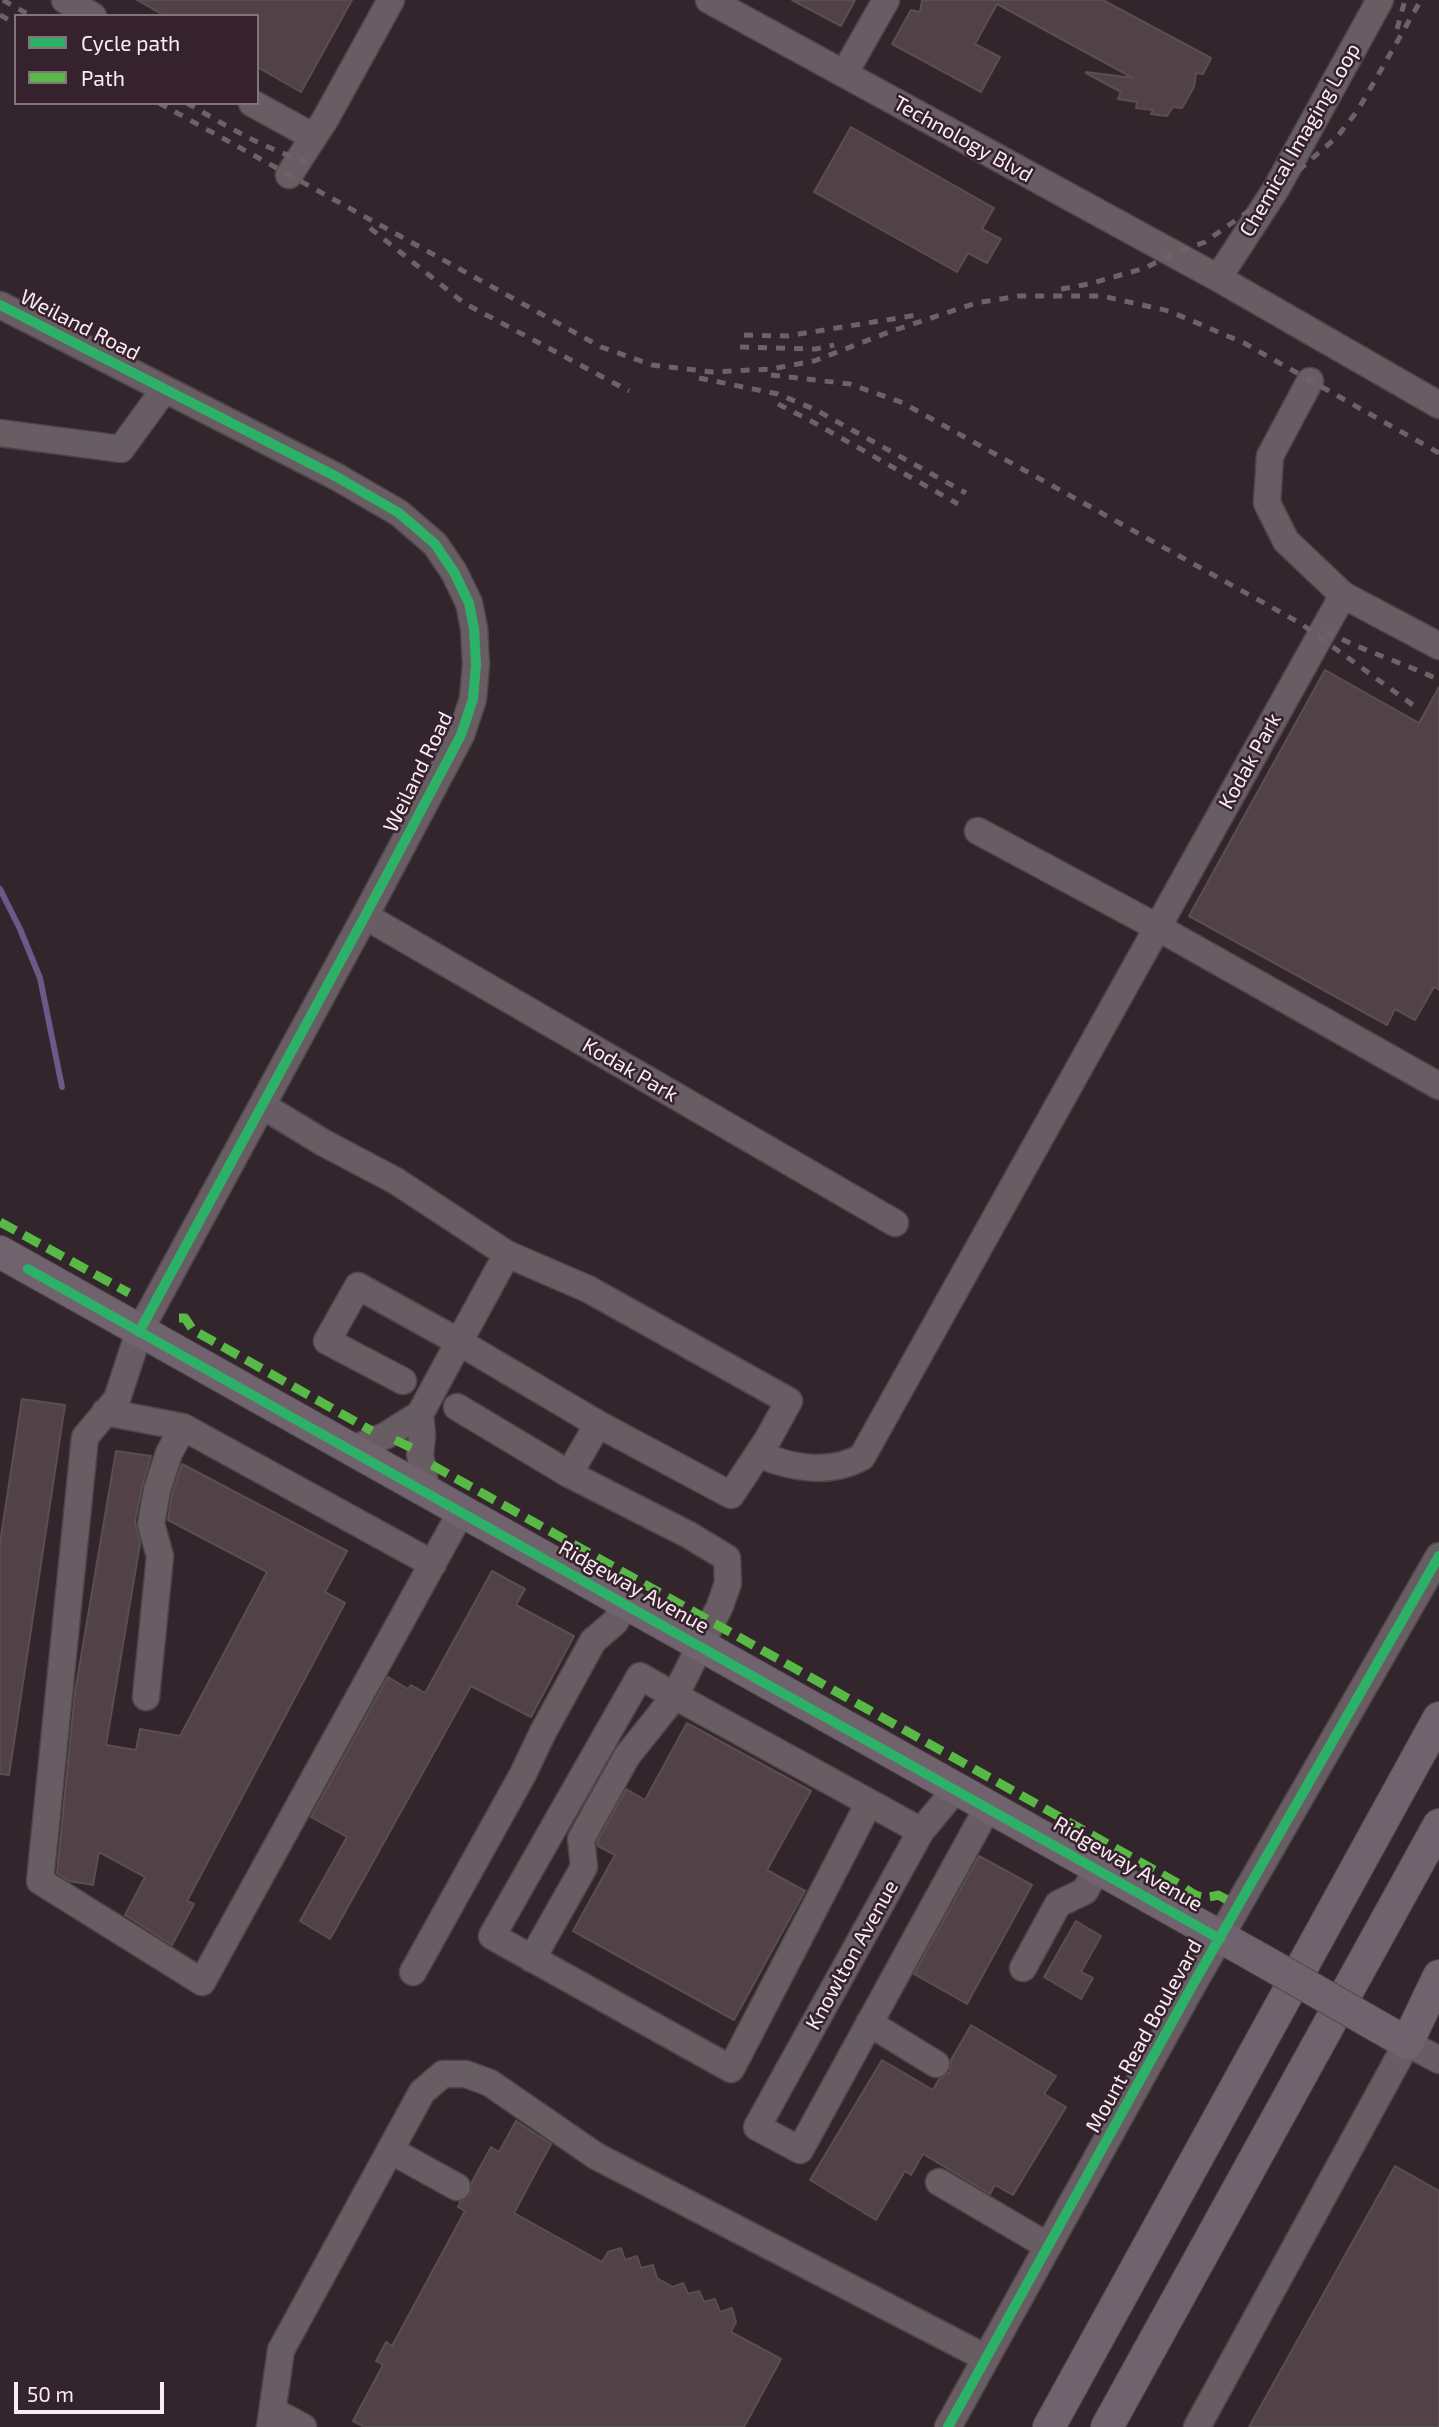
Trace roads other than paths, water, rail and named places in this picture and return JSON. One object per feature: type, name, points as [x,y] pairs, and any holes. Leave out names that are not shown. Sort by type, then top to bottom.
[{"type":"main road","name":"Ridgeway Avenue","points":[[0,1252],[1407,2043]]},
{"type":"main road","points":[[1049,2427],[1439,1718]]},
{"type":"main road","points":[[1107,2427],[1439,1825]]},
{"type":"main road","points":[[1407,2043],[1439,1976]]},
{"type":"street","points":[[65,0],[90,14]]},
{"type":"street","points":[[289,175],[326,118],[391,0]]},
{"type":"street","name":"Technology Blvd","points":[[709,0],[1218,278],[1439,405]]},
{"type":"street","points":[[845,75],[886,0]]},
{"type":"street","name":"Chemical Imaging Loop","points":[[1218,278],[1276,189],[1380,0]]},
{"type":"street","points":[[256,105],[312,136]]},
{"type":"street","name":"Weiland Road","points":[[0,306],[337,477],[399,513],[435,544],[454,572],[469,603],[477,664],[473,699],[460,735],[263,1107],[139,1332],[117,1399],[85,1437],[40,1881],[202,1982],[433,1564]]},
{"type":"street","points":[[1310,381],[1270,456],[1267,503],[1286,541],[1343,595],[1439,646]]},
{"type":"street","points":[[0,433],[121,449],[164,390]]},
{"type":"street","name":"Kodak Park","points":[[758,1454],[781,1464],[810,1468],[835,1467],[862,1457],[1343,595]]},
{"type":"street","points":[[978,831],[1157,927],[1439,1086]]},
{"type":"street","name":"Kodak Park","points":[[365,916],[895,1223]]},
{"type":"street","points":[[263,1107],[396,1181],[507,1254],[588,1289],[789,1401],[732,1495],[598,1424],[358,1286],[327,1341],[403,1381]]},
{"type":"street","points":[[350,1450],[385,1436],[420,1414],[507,1254]]},
{"type":"street","points":[[457,1407],[569,1474],[689,1535],[727,1559],[728,1583],[720,1606],[675,1696],[628,1756],[581,1839],[584,1867],[532,1959]]},
{"type":"street","points":[[105,1412],[183,1427],[433,1564],[461,1512]]},
{"type":"street","points":[[420,1414],[420,1455],[427,1493]]},
{"type":"street","points":[[569,1474],[598,1424]]},
{"type":"street","points":[[146,1697],[160,1556],[151,1524],[169,1453],[183,1427]]},
{"type":"street","name":"Mount Read Boulevard","points":[[948,2427],[1220,1938],[1439,1556]]},
{"type":"street","points":[[413,1972],[523,1774],[593,1640],[615,1622],[625,1604]]},
{"type":"street","points":[[869,1803],[731,2069],[492,1936],[640,1676],[921,1831]]},
{"type":"street","name":"Knowlton Avenue","points":[[869,2023],[800,2150],[757,2127],[921,1831],[956,1789]]},
{"type":"street","points":[[936,2064],[869,2023],[989,1807]]},
{"type":"street","points":[[1023,1968],[1058,1904],[1085,1891],[1097,1869]]},
{"type":"street","points":[[1196,2427],[1407,2043]]},
{"type":"street","name":"Ridgeway Avenue","points":[[1407,2043],[1439,2060]]},
{"type":"street","points":[[303,2427],[272,2419],[281,2350],[422,2092],[443,2074],[466,2074],[490,2083],[596,2156],[986,2358]]},
{"type":"street","points":[[390,2150],[457,2187]]},
{"type":"street","points":[[939,2182],[1048,2246]]},
{"type":"waterway","points":[[0,889],[40,978],[62,1087]]},
{"type":"railway","points":[[3,0],[28,14]]},
{"type":"railway","points":[[1397,29],[1405,0]]},
{"type":"railway","points":[[1061,289],[1145,268],[1205,242],[1263,201],[1337,137],[1358,110],[1421,0]]},
{"type":"railway","points":[[0,15],[14,23]]},
{"type":"railway","points":[[163,105],[601,347],[652,365],[712,372],[771,369],[814,361],[976,303],[1019,296],[1102,296],[1169,311],[1244,343],[1439,453]]},
{"type":"railway","points":[[191,105],[262,144],[310,162]]},
{"type":"railway","points":[[370,228],[464,303],[629,391]]},
{"type":"railway","points":[[744,335],[787,336],[917,315]]},
{"type":"railway","points":[[740,347],[816,349],[834,345]]},
{"type":"railway","points":[[771,375],[850,384],[903,403],[1300,623],[1417,708]]},
{"type":"railway","points":[[699,378],[778,394],[816,410],[966,493]]},
{"type":"railway","points":[[778,404],[958,504]]},
{"type":"railway","points":[[1326,631],[1439,680]]}]
